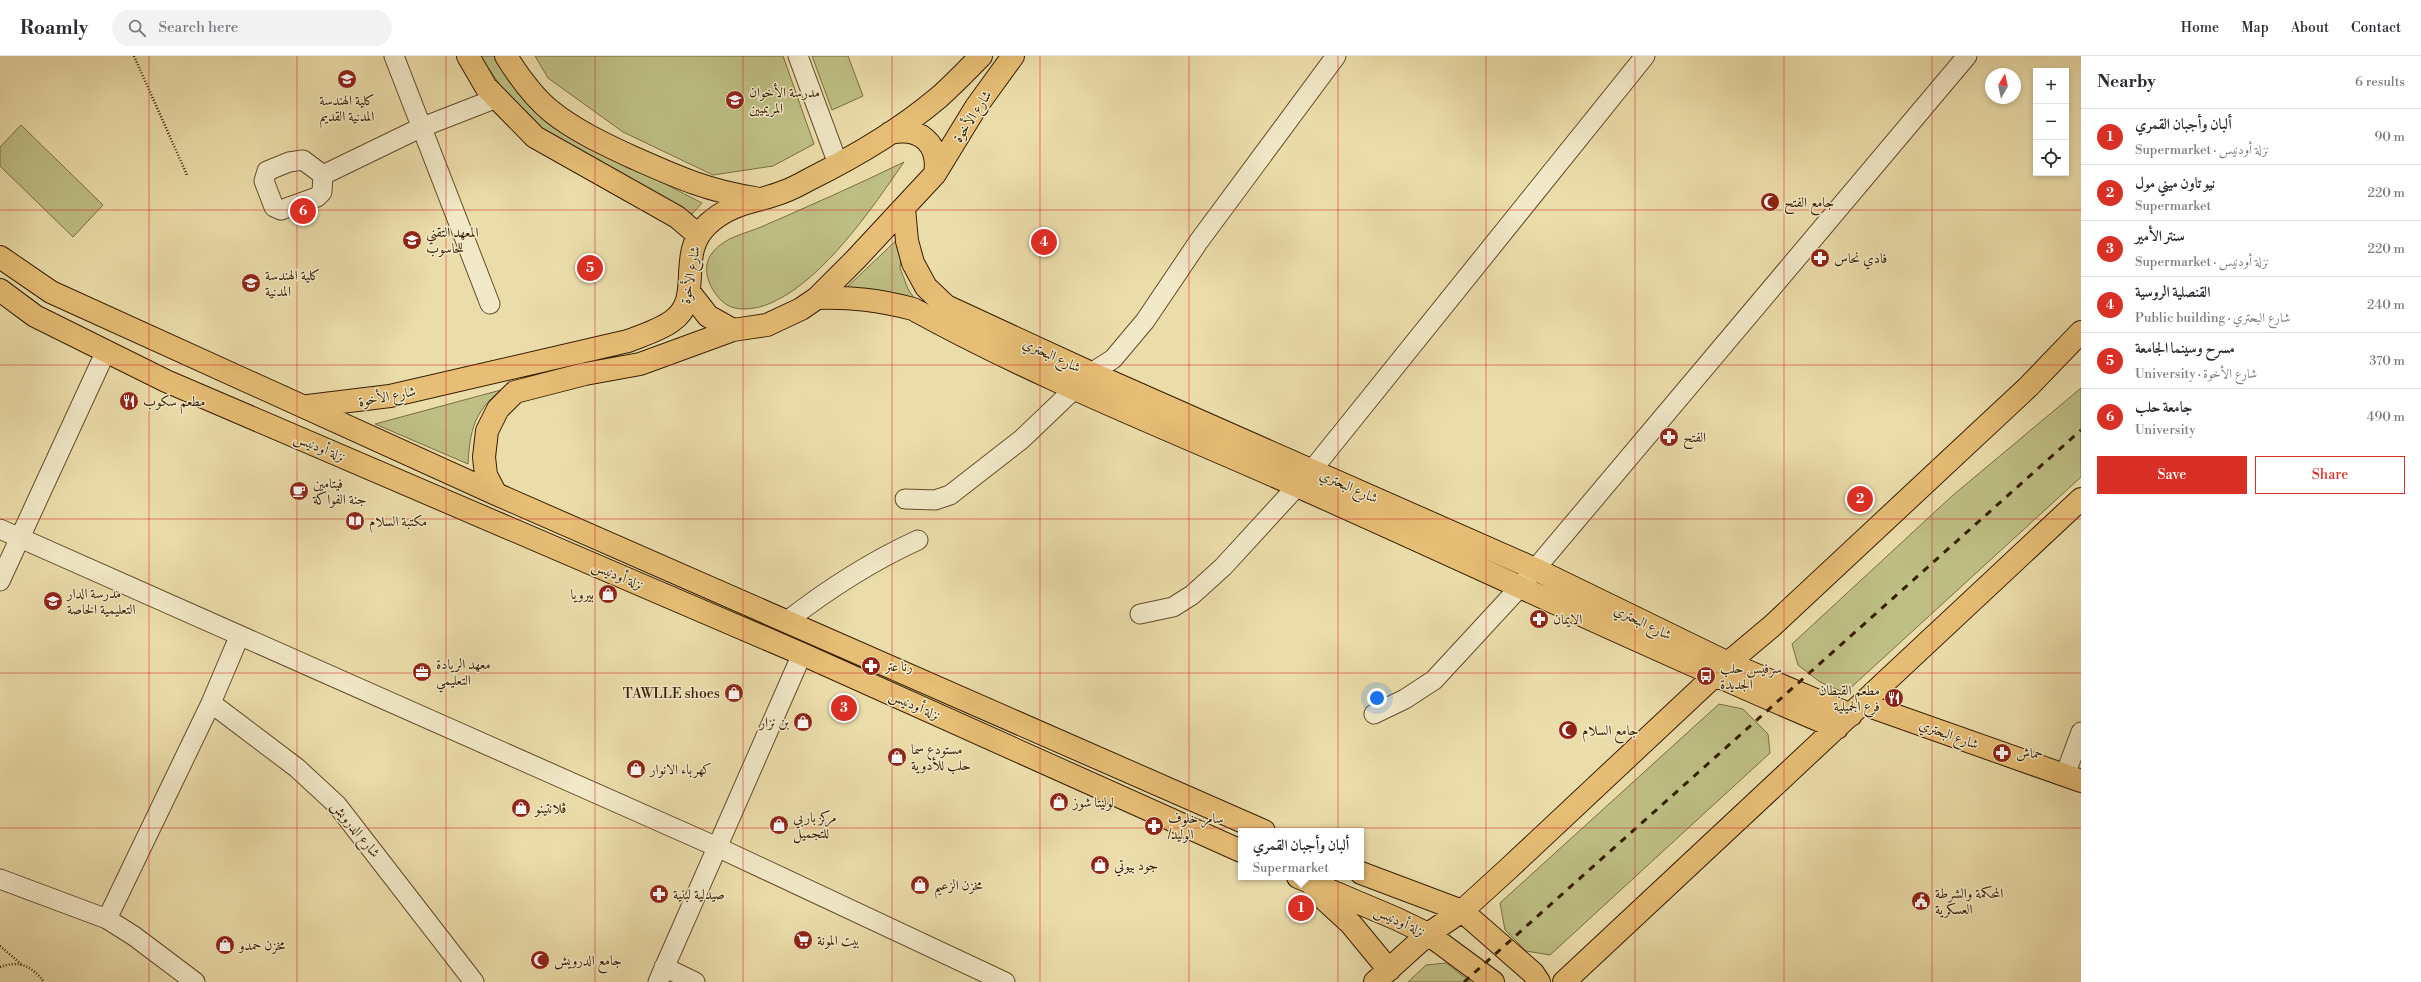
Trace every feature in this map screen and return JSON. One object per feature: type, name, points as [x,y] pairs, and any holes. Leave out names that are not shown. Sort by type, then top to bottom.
[{"type":"main road","points":[[468,56],[486,86],[535,137],[677,217],[698,235]]},
{"type":"main road","points":[[506,56],[522,82],[552,112],[588,137],[690,183],[722,193],[758,199]]},
{"type":"main road","name":"شارع الأخوة","points":[[306,406],[390,396],[628,341],[673,321],[684,310],[690,293],[690,259],[698,235],[718,215],[744,202],[782,193],[838,164],[890,133],[938,98],[981,56]]},
{"type":"main road","name":"شارع الأخوة","points":[[496,494],[486,475],[484,457],[487,431],[498,409],[515,392],[585,374],[640,364],[733,330],[766,325],[796,312],[817,298],[935,174],[976,107],[1013,56]]},
{"type":"main road","points":[[890,133],[909,131],[926,139],[936,156],[935,174]]},
{"type":"main road","name":"شارع البحتري","points":[[904,208],[907,241],[913,263],[926,287],[946,306],[1091,373],[1535,569],[1721,669]]},
{"type":"main road","points":[[0,257],[50,292],[306,406],[496,494],[1257,828]]},
{"type":"main road","name":"نزلة أودنيس","points":[[0,290],[35,316],[173,384],[802,654],[1238,850]]},
{"type":"main road","points":[[690,293],[708,316],[733,330]]},
{"type":"main road","name":"شارع البحتري","points":[[817,298],[854,297],[885,302],[913,309],[1075,388],[1298,486],[1520,587],[1721,669],[1850,715],[2073,778]]},
{"type":"main road","points":[[1302,880],[1351,924],[1382,976],[1428,934],[1462,911],[1721,669],[1772,626],[2022,392],[2081,332]]},
{"type":"main road","points":[[1564,982],[2081,499]]},
{"type":"main road","points":[[1364,874],[1462,911],[1533,973],[1539,982]]},
{"type":"main road","name":"نزلة أودنيس","points":[[1306,880],[1428,934],[1493,982]]},
{"type":"street","points":[[394,56],[420,128],[490,304]]},
{"type":"street","points":[[798,56],[838,164]]},
{"type":"street","points":[[905,499],[936,500],[950,495],[1022,439],[1091,373],[1113,358],[1145,321],[1199,242],[1336,56]]},
{"type":"street","points":[[1140,614],[1173,607],[1192,595],[1223,567],[1298,486],[1645,56]]},
{"type":"street","points":[[1374,714],[1405,699],[1434,680],[1520,587],[1967,56]]},
{"type":"street","points":[[323,175],[420,128],[497,98]]},
{"type":"street","points":[[0,581],[106,351]]},
{"type":"street","points":[[0,529],[19,540],[717,847],[994,980]]},
{"type":"street","points":[[786,621],[816,599],[890,552],[918,540]]},
{"type":"street","points":[[107,919],[211,703],[239,637]]},
{"type":"street","points":[[695,982],[661,975],[802,654]]},
{"type":"street","name":"شارع الدرويش","points":[[211,703],[297,768],[337,805],[474,982]]},
{"type":"street","points":[[2073,778],[2081,732]]},
{"type":"street","points":[[1,879],[107,919],[134,936],[195,982]]},
{"type":"path","points":[[134,56],[187,175]]},
{"type":"path","points":[[0,946],[22,964],[30,968],[44,982]]},
{"type":"path","points":[[0,967],[22,964]]},
{"type":"green space","points":[[480,56],[495,56],[584,142],[702,203],[692,214],[553,139],[506,94]]},
{"type":"green space","name":"مدرسة الأخوان المريميين","points":[[535,56],[783,56],[814,144],[773,166],[713,175],[623,132],[548,78]]},
{"type":"green space","points":[[812,56],[848,56],[863,96],[832,110]]},
{"type":"green space","points":[[21,125],[103,205],[73,237],[0,166],[0,147]]},
{"type":"green space","points":[[904,162],[878,200],[846,240],[811,277],[792,291],[768,304],[745,309],[729,306],[717,296],[709,282],[707,266],[713,252],[723,243],[735,236],[761,227]]},
{"type":"green space","points":[[903,234],[900,268],[908,289],[922,310],[845,289]]},
{"type":"green space","points":[[2081,388],[2081,477],[1845,693],[1820,682],[1798,665],[1792,644],[1952,496]]},
{"type":"green space","points":[[501,390],[485,406],[475,422],[470,441],[468,464],[375,424]]},
{"type":"green space","points":[[1719,704],[1743,709],[1768,734],[1770,753],[1550,955],[1526,951],[1505,930],[1500,903]]},
{"type":"green space","points":[[1446,963],[1471,982],[1408,982],[1426,965]]},
{"type":"railway","points":[[1464,982],[2081,430]]},
{"type":"place","name":"كلية الهندسة المدنية القديم","points":[[347,79]]},
{"type":"place","name":"مدرسة الأخوان المريميين","points":[[735,100]]},
{"type":"place","name":"جامع الفتح","points":[[1770,202]]},
{"type":"place","name":"جامعة حلب","points":[[303,211]]},
{"type":"place","name":"المعهد التقني للحاسوب","points":[[412,240]]},
{"type":"place","name":"القنصلية الروسية","points":[[1044,242]]},
{"type":"place","name":"فادي نحاس","points":[[1820,258]]},
{"type":"place","name":"مسرح وسينما الجامعة","points":[[590,268]]},
{"type":"place","name":"كلية الهندسة المدنية","points":[[251,283]]},
{"type":"place","name":"مطعم سكوب","points":[[129,401]]},
{"type":"place","name":"الفتح","points":[[1669,437]]},
{"type":"place","name":"فيتامين جنة الفواكة","points":[[299,491]]},
{"type":"place","name":"نيو تاون ميني مول","points":[[1860,499]]},
{"type":"place","name":"مكتبة السلام","points":[[355,521]]},
{"type":"place","name":"بيرويا","points":[[608,594]]},
{"type":"place","name":"مدرسة الدار التعليمية الخاصة","points":[[53,601]]},
{"type":"place","name":"الايمان","points":[[1539,619]]},
{"type":"place","name":"رنا عتر","points":[[871,666]]},
{"type":"place","name":"معهد الريادة التعليمي","points":[[422,672]]},
{"type":"place","name":"سرفيس حلب الجديدة","points":[[1706,676]]},
{"type":"place","name":"TAWLLE shoes","points":[[734,693]]},
{"type":"place","name":"مطعم القبطان فرع الجميلية","points":[[1894,698]]},
{"type":"place","name":"سنتر الأمير","points":[[844,708]]},
{"type":"place","name":"بن نزار","points":[[803,722]]},
{"type":"place","name":"جامع السلام","points":[[1568,730]]},
{"type":"place","name":"حماش","points":[[2002,753]]},
{"type":"place","name":"مستودع سما حلب للأدوية","points":[[897,757]]},
{"type":"place","name":"كهرباء الانوار","points":[[636,769]]},
{"type":"place","name":"لوليتا شوز","points":[[1059,802]]},
{"type":"place","name":"ڤلانتينو","points":[[521,808]]},
{"type":"place","name":"مركز باربي للتجميل","points":[[779,825]]},
{"type":"place","name":"سامر خلوف /الوليد","points":[[1154,826]]},
{"type":"place","name":"جود بيوتي","points":[[1100,865]]},
{"type":"place","name":"مخزن الزعيم","points":[[920,885]]},
{"type":"place","name":"صيدلية لبنية","points":[[659,894]]},
{"type":"place","name":"المحكمة والشرطة العسكرية","points":[[1921,901]]},
{"type":"place","name":"ألبان وأجبان القمري","points":[[1301,908]]},
{"type":"place","name":"بيت المونة","points":[[803,940]]},
{"type":"place","name":"مخزن حمدو","points":[[225,945]]},
{"type":"place","name":"جامع الدرويش","points":[[540,960]]}]
